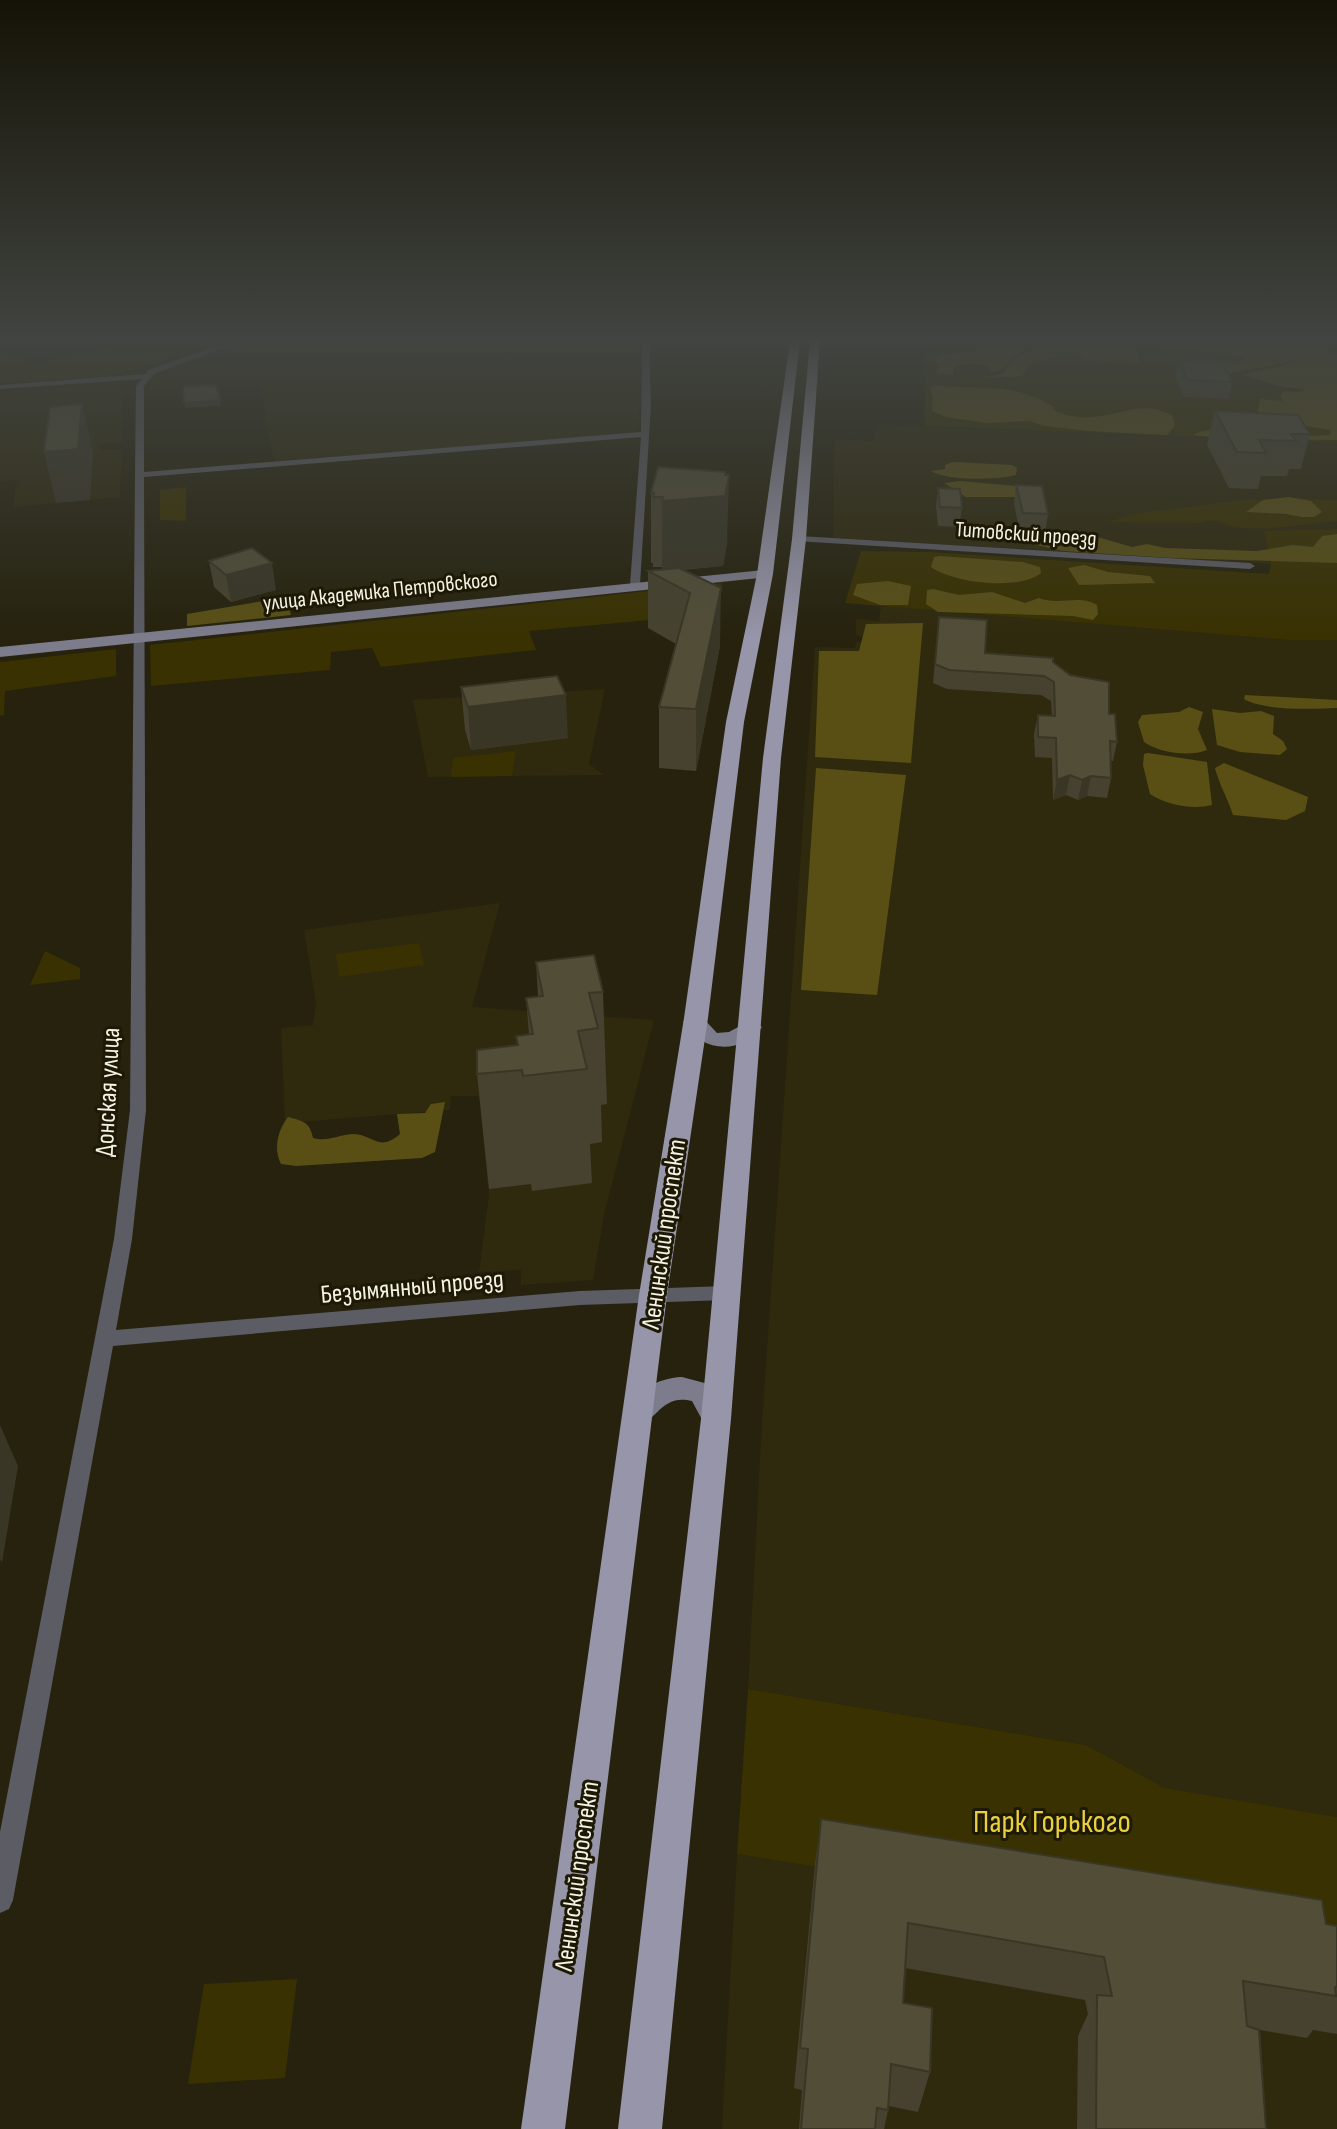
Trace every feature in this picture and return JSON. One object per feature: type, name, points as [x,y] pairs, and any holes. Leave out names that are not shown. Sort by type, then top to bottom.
[{"type":"main road","name":"Ленинский проспект","points":[[543,2129],[653,1295],[735,722],[765,574],[782,440]]},
{"type":"main road","points":[[640,2129],[716,1419],[772,758],[799,539],[807,440]]},
{"type":"street","name":"Донская улица","points":[[0,1900],[123,1239],[138,1110],[139,440]]},
{"type":"street","points":[[139,475],[567,440]]},
{"type":"street","points":[[635,585],[645,440]]},
{"type":"street","name":"Титовский проезд","points":[[799,539],[1250,566]]},
{"type":"street","name":"улица Академика Петровского","points":[[0,652],[765,574]]},
{"type":"street","points":[[694,1022],[704,1035],[722,1041],[738,1038],[751,1027]]},
{"type":"street","name":"Безымянный проезд","points":[[103,1339],[567,1299],[726,1293]]},
{"type":"street","points":[[637,1415],[658,1393],[675,1386],[702,1393],[716,1419]]},
{"type":"shaded area","points":[[0,440],[122,440],[100,444],[99,450],[122,449],[120,497],[13,507],[17,480],[0,481]]},
{"type":"shaded area","points":[[270,440],[549,440],[274,461]]},
{"type":"shaded area","points":[[834,440],[1337,443],[1337,529],[1264,531],[1271,564],[833,538]]},
{"type":"shaded area","points":[[953,462],[1012,465],[1017,468],[1016,475],[972,479],[948,477],[931,471],[945,469],[945,465]]},
{"type":"shaded area","points":[[960,481],[1016,486],[1018,497],[966,497],[944,483]]},
{"type":"shaded area","points":[[1289,497],[1311,501],[1322,512],[1314,517],[1302,517],[1246,512],[1263,500]]},
{"type":"shaded area","points":[[1337,534],[1337,563],[1171,558],[1063,551],[1032,544],[1038,540],[1094,536],[1132,547],[1147,544],[1165,548],[1257,551],[1293,545],[1313,547],[1322,536]]},
{"type":"shaded area","points":[[934,557],[1023,562],[1040,567],[1041,573],[1018,582],[970,581],[931,567]]},
{"type":"shaded area","points":[[1084,565],[1108,572],[1150,576],[1155,583],[1079,585],[1068,568]]},
{"type":"shaded area","points":[[888,581],[911,586],[908,605],[880,605],[853,595],[857,584]]},
{"type":"shaded area","points":[[927,590],[959,595],[992,592],[1025,603],[1039,598],[1083,600],[1097,605],[1098,614],[1093,620],[1073,616],[938,612],[926,604]]},
{"type":"shaded area","points":[[286,597],[291,615],[187,626],[187,614]]},
{"type":"shaded area","points":[[881,606],[1289,640],[1337,640],[1337,1817],[1165,1788],[1086,1745],[748,1689],[762,1423],[815,647],[855,648],[856,642],[862,641],[862,637],[856,635],[856,619],[879,621]]},
{"type":"shaded area","points":[[923,623],[911,763],[815,757],[819,651],[859,651],[866,624]]},
{"type":"shaded area","points":[[605,689],[589,764],[604,775],[428,777],[413,700]]},
{"type":"shaded area","points":[[1245,695],[1337,700],[1337,708],[1276,707],[1253,703],[1244,699]]},
{"type":"shaded area","points":[[1189,707],[1203,712],[1198,729],[1207,750],[1175,753],[1144,742],[1138,722],[1142,715],[1179,712]]},
{"type":"shaded area","points":[[1212,709],[1240,713],[1261,711],[1274,716],[1273,734],[1283,741],[1287,749],[1280,755],[1240,752],[1217,745]]},
{"type":"shaded area","points":[[1144,754],[1207,762],[1212,805],[1180,806],[1150,794],[1143,765]]},
{"type":"shaded area","points":[[1224,763],[1308,797],[1305,811],[1286,820],[1233,815],[1215,768]]},
{"type":"shaded area","points":[[816,768],[906,775],[877,995],[801,990]]},
{"type":"shaded area","points":[[500,903],[472,1007],[654,1020],[604,1215],[593,1280],[521,1285],[521,1270],[479,1272],[489,1195],[479,1096],[451,1096],[450,1110],[285,1123],[281,1028],[313,1025],[316,1003],[304,930]]},
{"type":"shaded area","points":[[445,1102],[435,1152],[422,1158],[296,1166],[281,1164],[277,1152],[278,1140],[288,1117],[305,1123],[313,1138],[328,1139],[352,1134],[386,1142],[400,1134],[397,1114],[425,1113],[431,1104]]},
{"type":"shaded area","points":[[737,1854],[1337,1951],[1337,2129],[722,2129]]},
{"type":"green space","points":[[1273,440],[1337,440],[1337,443]]},
{"type":"green space","points":[[186,487],[186,521],[160,520],[160,490]]},
{"type":"green space","points":[[1252,499],[1271,502],[1266,511],[1275,515],[1296,514],[1303,499],[1337,500],[1337,521],[1262,528],[1236,527],[1210,521],[1109,522],[1132,514]]},
{"type":"green space","points":[[1337,529],[1337,640],[1289,640],[845,603],[861,551],[928,552],[1269,574],[1271,564],[1264,531]]},
{"type":"green space","points":[[722,583],[718,630],[682,617],[529,631],[536,650],[381,667],[372,648],[331,652],[330,670],[151,686],[150,645]]},
{"type":"green space","points":[[116,649],[116,676],[5,691],[4,715],[0,716],[0,662]]},
{"type":"green space","points":[[516,751],[512,776],[451,777],[453,758]]},
{"type":"green space","points":[[419,943],[424,965],[339,977],[336,954]]},
{"type":"green space","points":[[45,951],[80,968],[80,979],[30,985]]},
{"type":"green space","name":"Парк Горького","points":[[748,1689],[1086,1745],[1165,1788],[1337,1817],[1337,1951],[737,1854]]},
{"type":"green space","points":[[297,1979],[285,2078],[188,2084],[204,1984]]},
{"type":"building","points":[[46,440],[79,440],[78,449],[44,452]]},
{"type":"building","points":[[1231,440],[1259,440],[1266,453],[1237,452]]},
{"type":"building","points":[[658,467],[725,472],[729,475],[725,496],[662,501],[663,497],[653,497],[654,493],[651,493]]},
{"type":"building","points":[[1016,485],[1042,486],[1048,514],[1023,513]]},
{"type":"building","points":[[938,488],[960,489],[962,508],[940,507]]},
{"type":"building","points":[[252,548],[272,563],[226,575],[209,561]]},
{"type":"building","points":[[679,568],[721,588],[696,709],[659,707],[690,593],[648,571]]},
{"type":"building","points":[[939,617],[987,620],[985,653],[1053,658],[1053,662],[1070,675],[1109,682],[1109,714],[1115,714],[1117,742],[1110,741],[1111,778],[1091,776],[1082,780],[1070,775],[1057,780],[1056,738],[1038,737],[1038,715],[1055,716],[1054,682],[1044,676],[949,670],[935,664]]},
{"type":"building","points":[[557,676],[566,695],[468,707],[461,687]]},
{"type":"building","points":[[594,955],[603,992],[589,993],[598,1028],[578,1031],[587,1069],[523,1076],[522,1070],[477,1074],[477,1050],[518,1045],[516,1036],[533,1034],[526,998],[543,996],[536,962]]},
{"type":"building","points":[[821,1819],[1322,1900],[1326,1924],[1337,1926],[1336,1996],[1243,1981],[1247,2026],[1259,2030],[1266,2129],[1096,2129],[1097,1995],[1112,1996],[1104,1957],[908,1923],[903,2003],[932,2008],[930,2072],[891,2064],[888,2110],[877,2108],[875,2129],[801,2129],[808,2049],[800,2048]]}]
